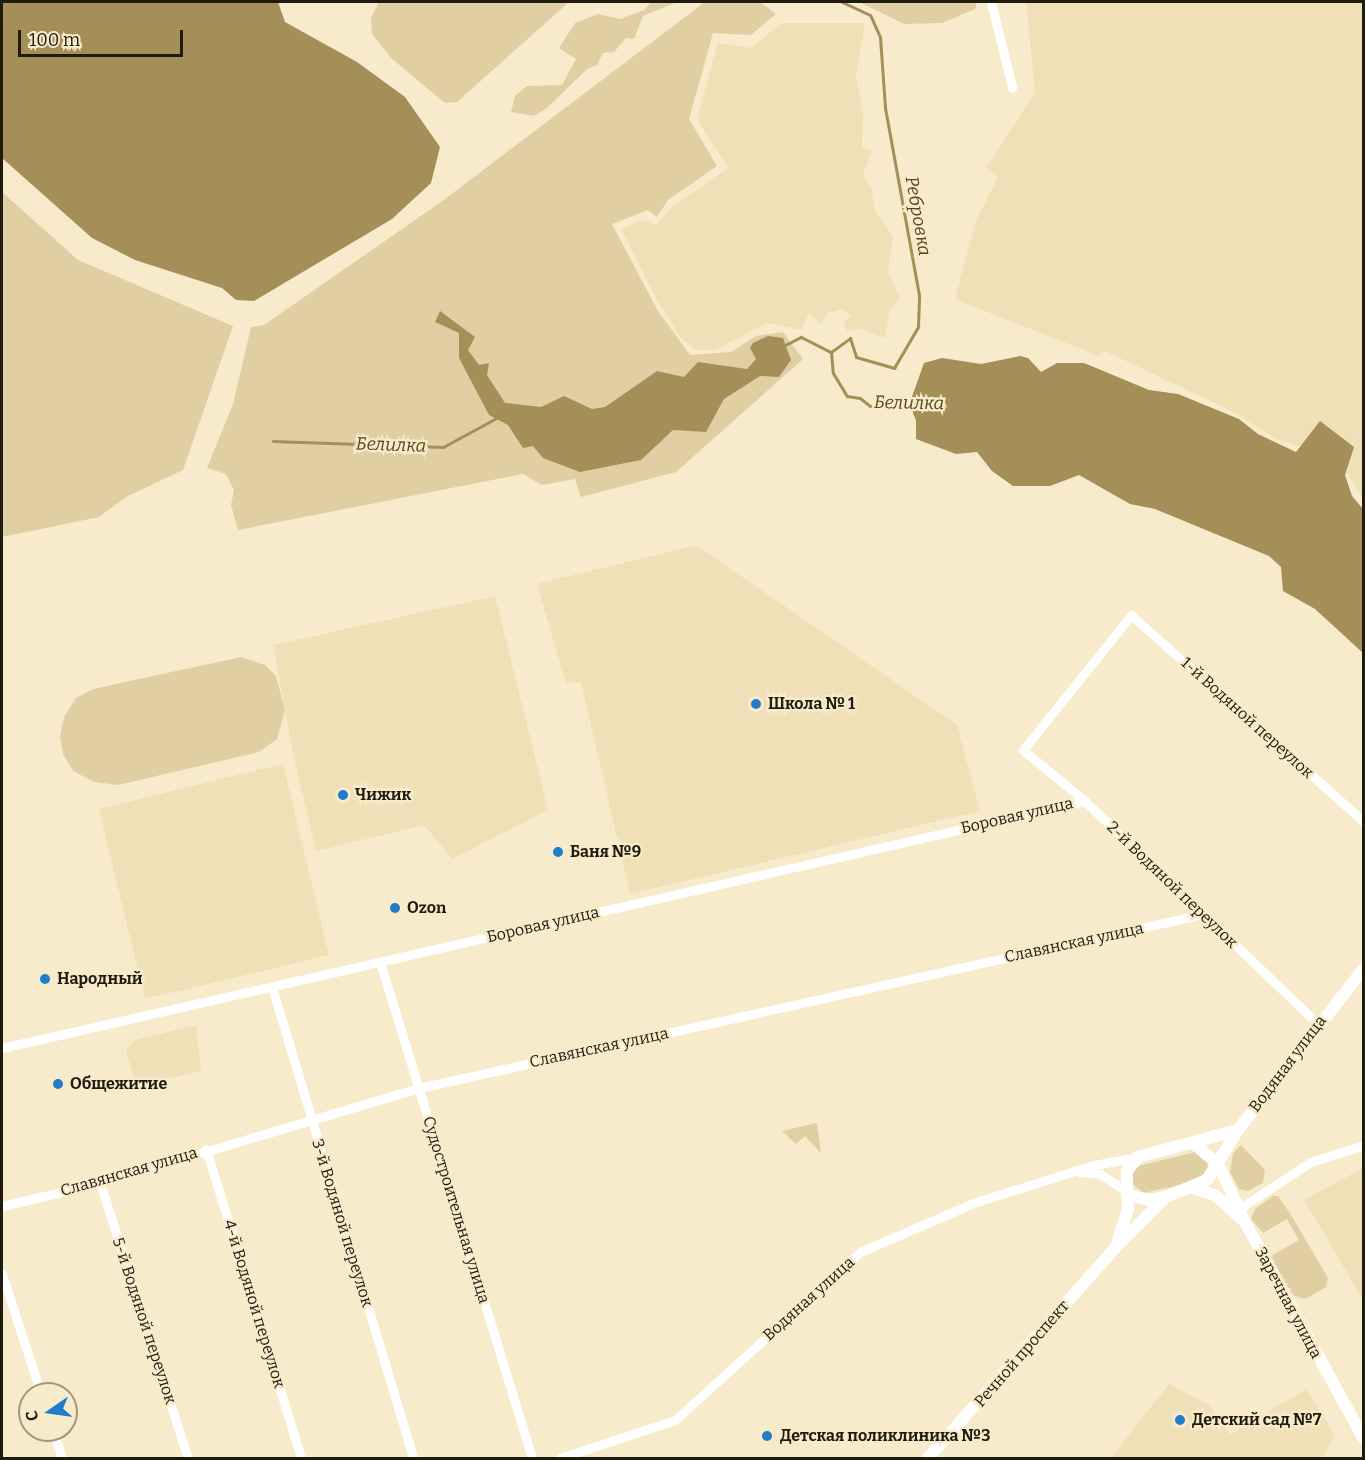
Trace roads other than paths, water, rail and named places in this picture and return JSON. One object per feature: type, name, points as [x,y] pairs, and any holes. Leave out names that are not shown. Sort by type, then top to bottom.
[{"type":"street","points":[[991,2],[1012,87]]},
{"type":"street","name":"1-й Водяной переулок","points":[[1023,750],[1131,615],[1364,822]]},
{"type":"street","name":"2-й Водяной переулок","points":[[1023,750],[1085,801],[1317,1023]]},
{"type":"street","name":"Боровая улица","points":[[2,1048],[1085,801]]},
{"type":"street","name":"Славянская улица","points":[[2,1206],[100,1183],[311,1117],[419,1088],[1203,914]]},
{"type":"street","name":"Судостроительная улица","points":[[380,962],[532,1458]]},
{"type":"street","name":"Водяная улица","points":[[1193,1188],[1207,1180],[1238,1130],[1317,1023],[1364,968]]},
{"type":"street","name":"3-й Водяной переулок","points":[[272,987],[413,1458]]},
{"type":"street","points":[[1115,1248],[1126,1224],[1127,1171],[1138,1157],[1194,1144],[1238,1130]]},
{"type":"street","points":[[1194,1144],[1218,1164]]},
{"type":"street","points":[[1240,1208],[1311,1162],[1364,1145]]},
{"type":"street","name":"4-й Водяной переулок","points":[[206,1149],[301,1458]]},
{"type":"street","name":"Водяная улица","points":[[560,1458],[675,1420],[860,1252],[976,1202],[1138,1157]]},
{"type":"street","name":"Заречная улица","points":[[1218,1164],[1245,1222],[1364,1439]]},
{"type":"street","points":[[1078,1172],[1100,1174],[1126,1193],[1149,1200],[1193,1188],[1215,1195],[1245,1222]]},
{"type":"street","name":"5-й Водяной переулок","points":[[100,1183],[188,1458]]},
{"type":"street","name":"Речной проспект","points":[[928,1458],[1115,1248],[1166,1197]]},
{"type":"street","points":[[2,1274],[37,1382]]},
{"type":"street","points":[[57,1442],[62,1458]]},
{"type":"waterway","name":"Ребровка","points":[[831,352],[850,338],[856,357],[894,368],[918,327],[919,295],[885,107],[880,37],[870,15],[842,2]]},
{"type":"waterway","name":"Белилка","points":[[785,345],[801,337],[831,352],[833,373],[847,396],[860,398],[870,406],[912,404]]},
{"type":"waterway","name":"Белилка","points":[[273,441],[443,447],[500,416]]},
{"type":"place","name":"Школа № 1","points":[[756,704]]},
{"type":"place","name":"Чижик","points":[[343,795]]},
{"type":"place","name":"Баня №9","points":[[558,852]]},
{"type":"place","name":"Ozon","points":[[395,908]]},
{"type":"place","name":"Народный","points":[[45,979]]},
{"type":"place","name":"Общежитие","points":[[58,1084]]},
{"type":"place","name":"Детский сад №7","points":[[1180,1420]]},
{"type":"place","name":"Детская поликлиника №3","points":[[767,1436]]}]
